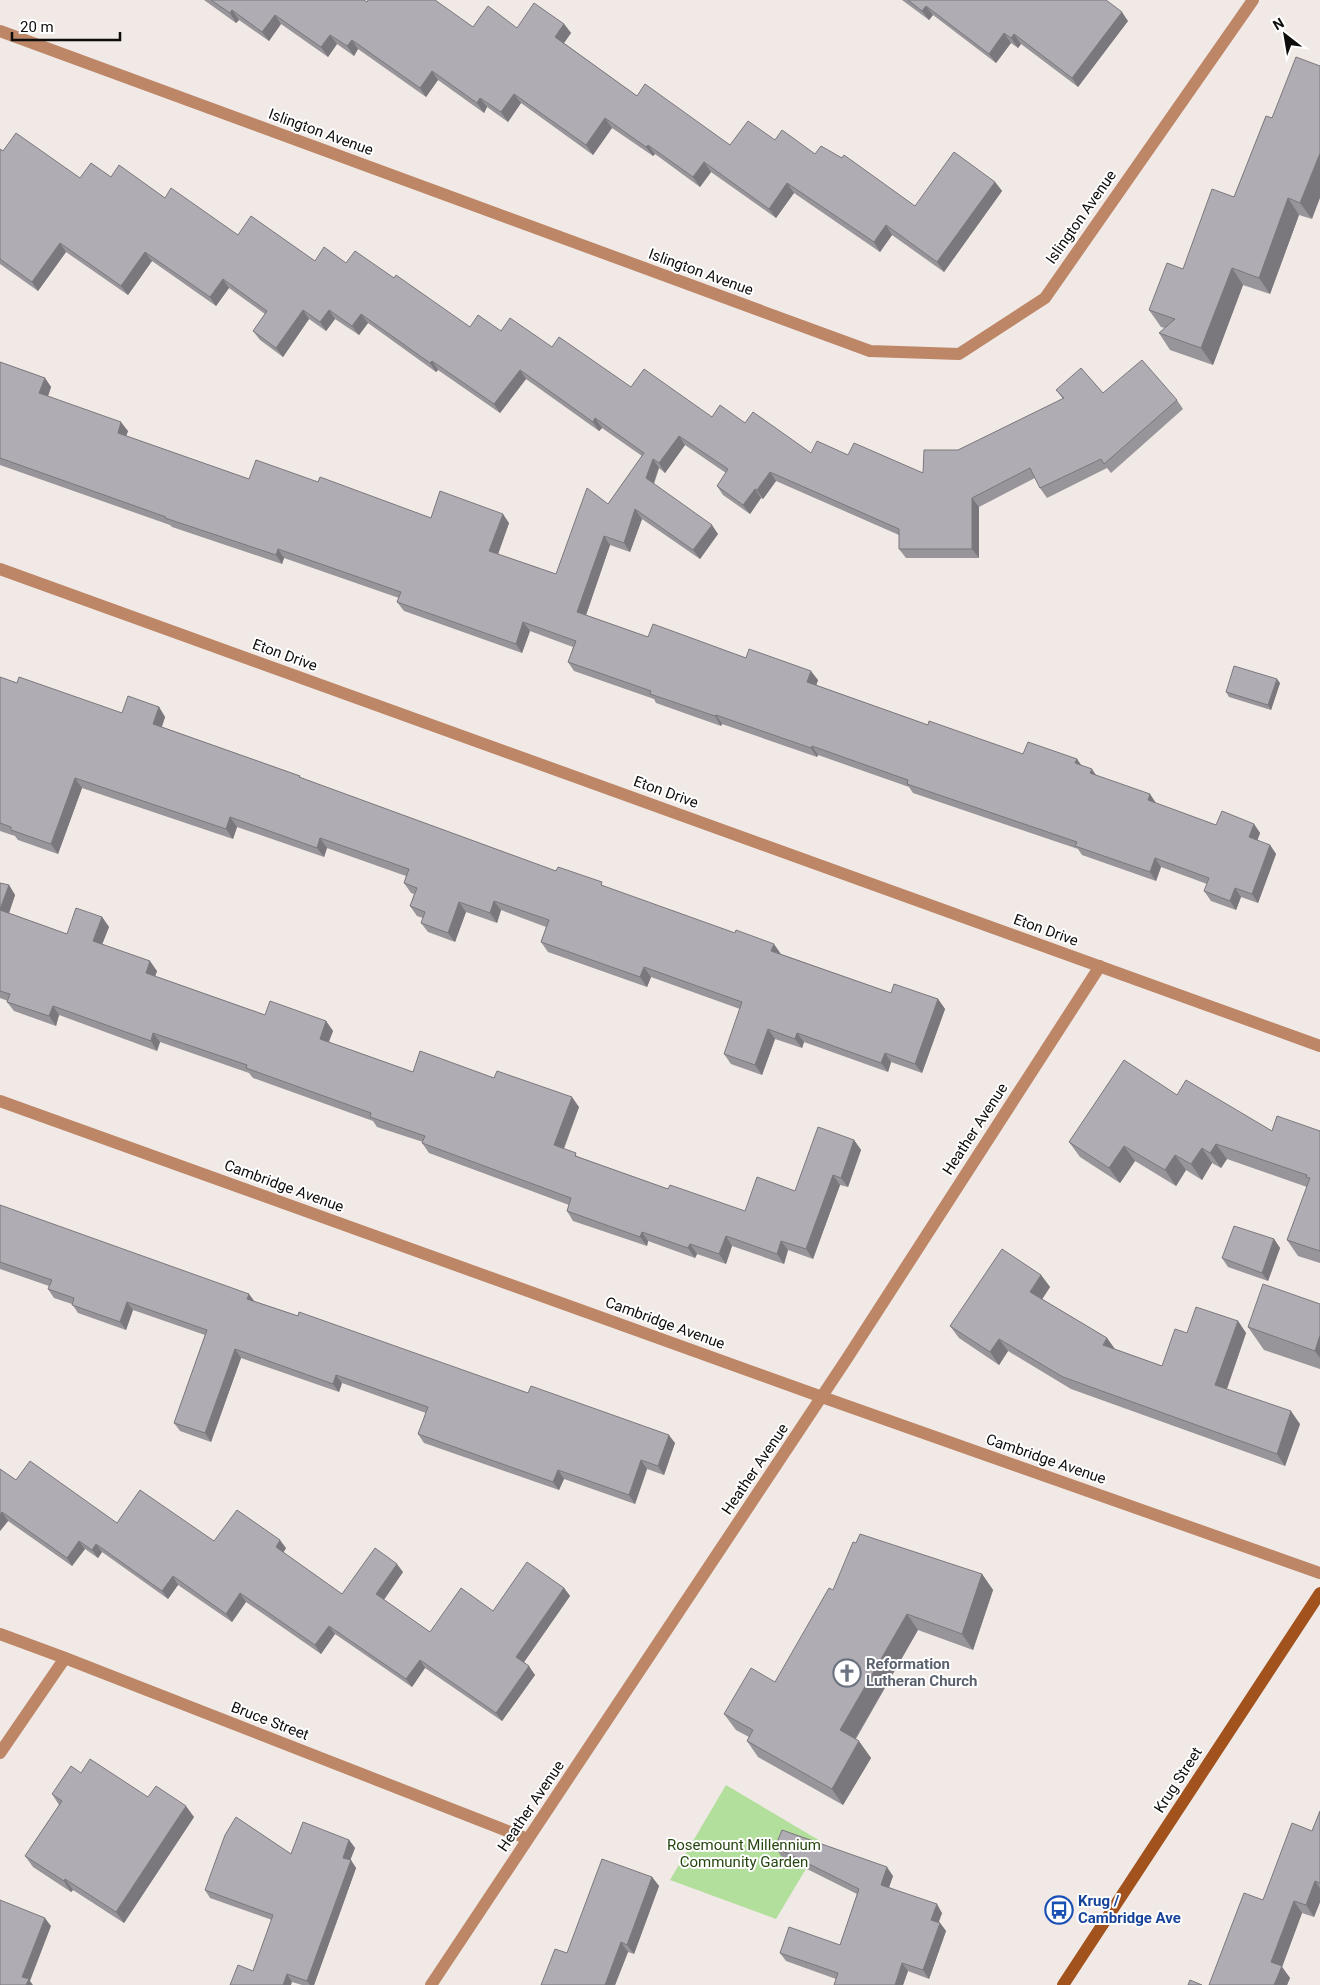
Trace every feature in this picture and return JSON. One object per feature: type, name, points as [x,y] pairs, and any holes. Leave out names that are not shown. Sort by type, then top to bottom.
[{"type":"street","name":"Islington Avenue","points":[[0,32],[870,351],[960,354],[1044,298],[1253,0]]},
{"type":"street","name":"Eton Drive","points":[[0,569],[1320,1046]]},
{"type":"street","name":"Heather Avenue","points":[[431,1985],[822,1397],[1100,966]]},
{"type":"street","name":"Cambridge Avenue","points":[[0,1101],[822,1397],[1320,1573]]},
{"type":"street","name":"Krug Street","points":[[1063,1985],[1320,1593]]},
{"type":"street","name":"Bruce Street","points":[[0,1634],[528,1839]]},
{"type":"street","points":[[0,1753],[65,1658]]},
{"type":"green space","name":"Rosemount Millennium Community Garden","points":[[726,1785],[822,1842],[776,1919],[670,1880]]},
{"type":"building","points":[[211,0],[364,0],[367,2],[368,0],[435,0],[473,27],[488,6],[517,28],[534,3],[564,24],[555,37],[637,96],[645,84],[730,145],[748,121],[775,140],[782,130],[815,154],[821,146],[842,158],[844,155],[915,206],[954,152],[995,182],[937,262],[886,225],[874,242],[787,183],[769,209],[704,162],[693,177],[648,145],[646,147],[605,118],[586,145],[514,94],[501,112],[480,98],[477,103],[432,71],[420,88],[352,40],[347,46],[330,35],[321,47],[275,15],[262,32],[232,10],[230,13]]},
{"type":"building","points":[[908,0],[1106,0],[1122,12],[1072,78],[1014,34],[1011,38],[1004,33],[989,54],[926,6],[922,11]]},
{"type":"building","points":[[1296,57],[1320,66],[1320,153],[1300,203],[1288,198],[1259,278],[1232,268],[1201,348],[1159,333],[1175,319],[1149,310],[1167,263],[1183,269],[1212,189],[1234,197],[1266,116],[1272,118]]},
{"type":"building","points":[[16,133],[80,178],[91,163],[111,177],[119,165],[165,198],[171,188],[238,235],[251,216],[315,261],[324,247],[346,263],[355,251],[394,278],[396,275],[470,327],[478,315],[501,331],[510,318],[552,347],[559,337],[631,387],[644,369],[712,417],[720,405],[745,423],[753,412],[811,453],[817,441],[848,455],[854,443],[923,473],[924,450],[958,450],[1064,398],[1056,390],[1081,368],[1103,393],[1142,360],[1177,400],[1104,464],[1101,459],[1040,488],[1030,468],[972,498],[972,549],[899,549],[899,529],[770,472],[743,505],[717,486],[728,469],[679,436],[659,463],[653,459],[646,478],[712,525],[693,550],[635,509],[624,543],[604,536],[577,612],[648,637],[653,624],[746,658],[749,649],[811,671],[807,682],[928,725],[929,721],[1023,754],[1028,742],[1077,759],[1075,763],[1092,769],[1090,773],[1150,794],[1148,800],[1216,825],[1222,811],[1254,824],[1249,837],[1270,845],[1252,894],[1235,888],[1230,901],[1204,891],[1209,878],[1155,858],[1150,872],[1075,846],[1077,842],[907,784],[908,780],[812,746],[811,748],[650,694],[651,691],[568,662],[576,641],[523,622],[516,644],[397,602],[401,592],[278,549],[276,555],[165,518],[0,458],[0,362],[45,378],[39,393],[121,422],[118,433],[249,479],[256,460],[318,482],[320,477],[431,518],[440,491],[503,514],[489,551],[556,574],[587,488],[608,504],[644,453],[595,418],[593,422],[520,370],[494,404],[432,361],[430,363],[361,314],[352,326],[329,310],[320,322],[303,310],[276,348],[253,331],[267,311],[223,279],[210,297],[145,252],[121,286],[60,243],[32,282],[0,259],[0,149],[3,151]]},
{"type":"building","points":[[1234,666],[1277,679],[1268,705],[1226,692]]},
{"type":"building","points":[[0,677],[17,683],[19,677],[122,713],[128,696],[159,707],[153,724],[300,776],[556,871],[558,867],[602,882],[601,885],[735,933],[736,930],[774,944],[771,951],[891,993],[894,984],[938,999],[915,1064],[885,1053],[881,1063],[797,1033],[795,1039],[768,1029],[755,1065],[724,1054],[742,1002],[644,967],[640,977],[541,942],[549,920],[494,901],[490,913],[459,902],[448,933],[421,923],[425,912],[410,906],[417,888],[404,883],[409,869],[320,838],[317,848],[230,817],[226,829],[75,778],[51,844],[11,830],[11,827],[0,823]]},
{"type":"building","points":[[0,883],[9,885],[0,909]]},
{"type":"building","points":[[76,908],[102,917],[93,941],[150,961],[146,973],[265,1015],[270,1001],[326,1021],[320,1039],[413,1072],[420,1051],[494,1078],[497,1071],[572,1097],[554,1145],[576,1153],[575,1156],[668,1189],[670,1185],[745,1211],[757,1177],[795,1191],[818,1127],[854,1140],[841,1178],[833,1175],[806,1249],[781,1241],[777,1254],[726,1236],[719,1254],[690,1244],[688,1248],[642,1232],[640,1237],[567,1211],[571,1198],[422,1143],[425,1136],[370,1117],[371,1113],[246,1068],[247,1065],[153,1033],[151,1041],[53,1006],[49,1016],[7,1002],[10,994],[0,991],[0,910],[67,934]]},
{"type":"building","points":[[1124,1060],[1177,1095],[1186,1080],[1272,1131],[1277,1116],[1320,1131],[1320,1251],[1287,1240],[1310,1178],[1306,1177],[1307,1175],[1216,1144],[1210,1153],[1202,1148],[1191,1164],[1175,1155],[1165,1170],[1124,1146],[1109,1168],[1069,1142]]},
{"type":"building","points":[[0,1205],[249,1294],[247,1299],[298,1316],[299,1312],[528,1393],[531,1386],[669,1435],[658,1466],[641,1460],[629,1495],[558,1470],[553,1482],[418,1434],[428,1407],[336,1375],[333,1384],[235,1349],[205,1433],[174,1423],[207,1330],[127,1302],[120,1322],[72,1305],[74,1298],[48,1289],[52,1280],[0,1262]]},
{"type":"building","points":[[1234,1226],[1274,1239],[1262,1273],[1222,1258]]},
{"type":"building","points":[[1002,1249],[1041,1275],[1030,1292],[1107,1338],[1103,1345],[1162,1366],[1175,1329],[1187,1333],[1196,1307],[1238,1321],[1215,1385],[1291,1411],[1277,1454],[1063,1377],[999,1339],[990,1352],[950,1326]]},
{"type":"building","points":[[1263,1284],[1320,1304],[1320,1335],[1315,1351],[1248,1327]]},
{"type":"building","points":[[30,1461],[117,1523],[140,1490],[214,1541],[237,1510],[280,1540],[276,1547],[342,1594],[375,1548],[397,1564],[376,1594],[430,1632],[461,1588],[493,1611],[527,1562],[564,1588],[516,1657],[529,1666],[496,1713],[420,1660],[406,1679],[329,1626],[315,1645],[240,1593],[226,1614],[173,1576],[162,1591],[96,1544],[92,1550],[79,1541],[67,1558],[2,1512],[0,1515],[0,1469],[16,1480]]},
{"type":"building","name":"Reformation Lutheran Church","points":[[860,1534],[982,1574],[962,1634],[907,1614],[840,1730],[859,1741],[832,1789],[747,1741],[753,1730],[724,1714],[751,1668],[775,1682],[829,1588],[833,1590],[853,1542],[856,1543]]},
{"type":"building","points":[[90,1759],[148,1797],[156,1786],[186,1806],[116,1912],[25,1856],[62,1801],[52,1794],[71,1766],[81,1773]]},
{"type":"building","points":[[1320,1811],[1320,1883],[1315,1881],[1306,1905],[1294,1901],[1271,1962],[1282,1966],[1274,1985],[1209,1985],[1244,1893],[1263,1900],[1292,1823],[1312,1831]]},
{"type":"building","points":[[236,1817],[291,1854],[303,1822],[349,1840],[343,1858],[351,1860],[307,1981],[287,1974],[283,1985],[230,1985],[238,1965],[253,1971],[273,1915],[205,1890],[225,1835]]},
{"type":"building","points":[[782,1830],[887,1867],[881,1885],[937,1904],[931,1920],[940,1923],[923,1970],[902,1963],[895,1985],[834,1985],[838,1973],[780,1953],[789,1927],[840,1945],[859,1889],[775,1847]]},
{"type":"building","points":[[602,1859],[652,1877],[627,1945],[621,1942],[605,1985],[541,1985],[555,1949],[567,1953]]},
{"type":"building","points":[[0,1900],[45,1918],[22,1977],[29,1979],[26,1985],[0,1985]]},
{"type":"building","points":[[1190,1980],[1202,1985],[1188,1985]]},
{"type":"place","name":"Reformation Lutheran Church","points":[[847,1673]]},
{"type":"place","name":"Krug / Cambridge Ave","points":[[1059,1910]]}]
